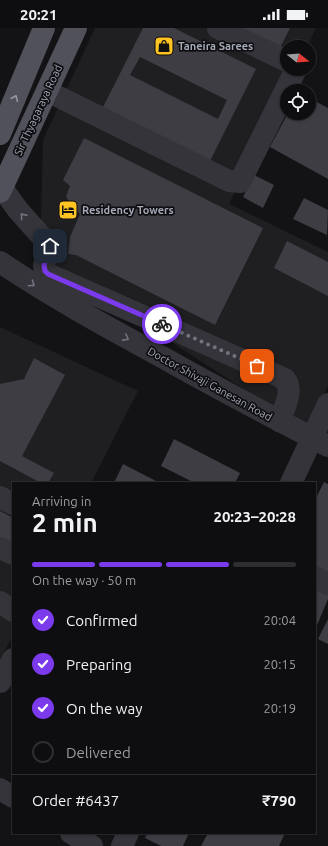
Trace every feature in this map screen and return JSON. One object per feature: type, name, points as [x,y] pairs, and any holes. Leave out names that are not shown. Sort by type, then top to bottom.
[{"type":"main road","points":[[0,134],[44,28]]},
{"type":"main road","name":"Sir Thyagaraya Road","points":[[1,190],[76,28]]},
{"type":"street","points":[[218,28],[280,58]]},
{"type":"street","points":[[47,91],[229,181],[240,182],[293,76]]},
{"type":"street","points":[[1,190],[50,246],[44,265],[45,271],[48,274],[285,379],[288,383],[288,396],[279,421]]},
{"type":"street","name":"Doctor Shivaji Ganesan Road","points":[[0,262],[49,295],[320,442]]},
{"type":"street","points":[[292,482],[320,442],[328,404]]},
{"type":"street","points":[[0,497],[12,503]]},
{"type":"street","points":[[0,548],[12,554]]},
{"type":"street","points":[[316,578],[328,584]]},
{"type":"street","points":[[0,602],[12,610]]},
{"type":"street","points":[[0,682],[12,661]]},
{"type":"street","points":[[0,789],[12,796]]},
{"type":"street","points":[[73,834],[92,846]]},
{"type":"street","points":[[122,846],[128,834]]},
{"type":"shaded area","points":[[95,28],[316,28],[310,40],[280,40],[280,76],[293,76],[289,84],[280,84],[280,101],[229,204],[328,252],[328,386],[307,430],[40,257],[43,140]]},
{"type":"shaded area","points":[[0,327],[138,391],[92,482],[12,482],[12,637],[0,660]]},
{"type":"building","points":[[143,28],[174,28],[256,69],[207,167],[100,113]],"holes":[[[140,57],[227,100],[218,119],[130,75]]]},
{"type":"building","points":[[239,28],[290,28],[284,40],[280,40],[280,48]]},
{"type":"building","points":[[316,102],[328,108],[328,179],[270,147],[284,120],[316,120]]},
{"type":"building","points":[[84,138],[263,228],[215,325],[76,255],[68,254],[70,237],[80,214],[71,206],[66,196],[70,186],[63,180]]},
{"type":"building","points":[[254,175],[274,185],[263,208],[243,197]]},
{"type":"building","points":[[304,198],[328,210],[327,235],[293,219]]},
{"type":"building","points":[[287,241],[328,262],[328,296],[274,268]]},
{"type":"building","points":[[34,358],[65,375],[22,456],[54,473],[49,482],[39,482],[0,461],[0,384],[24,379]]},
{"type":"building","points":[[174,439],[240,473],[236,482],[193,482],[161,466]]},
{"type":"building","points":[[123,464],[158,482],[114,482]]},
{"type":"building","points":[[324,482],[328,484],[328,572],[316,566],[316,498]]},
{"type":"building","points":[[0,511],[12,517],[12,546],[0,540]]},
{"type":"building","points":[[316,586],[328,592],[328,599],[316,628]]},
{"type":"building","points":[[328,619],[328,644],[318,639]]},
{"type":"building","points":[[147,834],[189,834],[183,846],[161,846],[145,838]]},
{"type":"building","points":[[207,834],[285,834],[279,846],[201,846]]},
{"type":"way so far","points":[[162,324],[257,366]]},
{"type":"place","name":"Taneira Sarees","points":[[164,46]]},
{"type":"place","name":"Residency Towers","points":[[68,210]]},
{"type":"route","points":[[50,246],[44,265],[45,271],[48,274],[162,324]]}]
